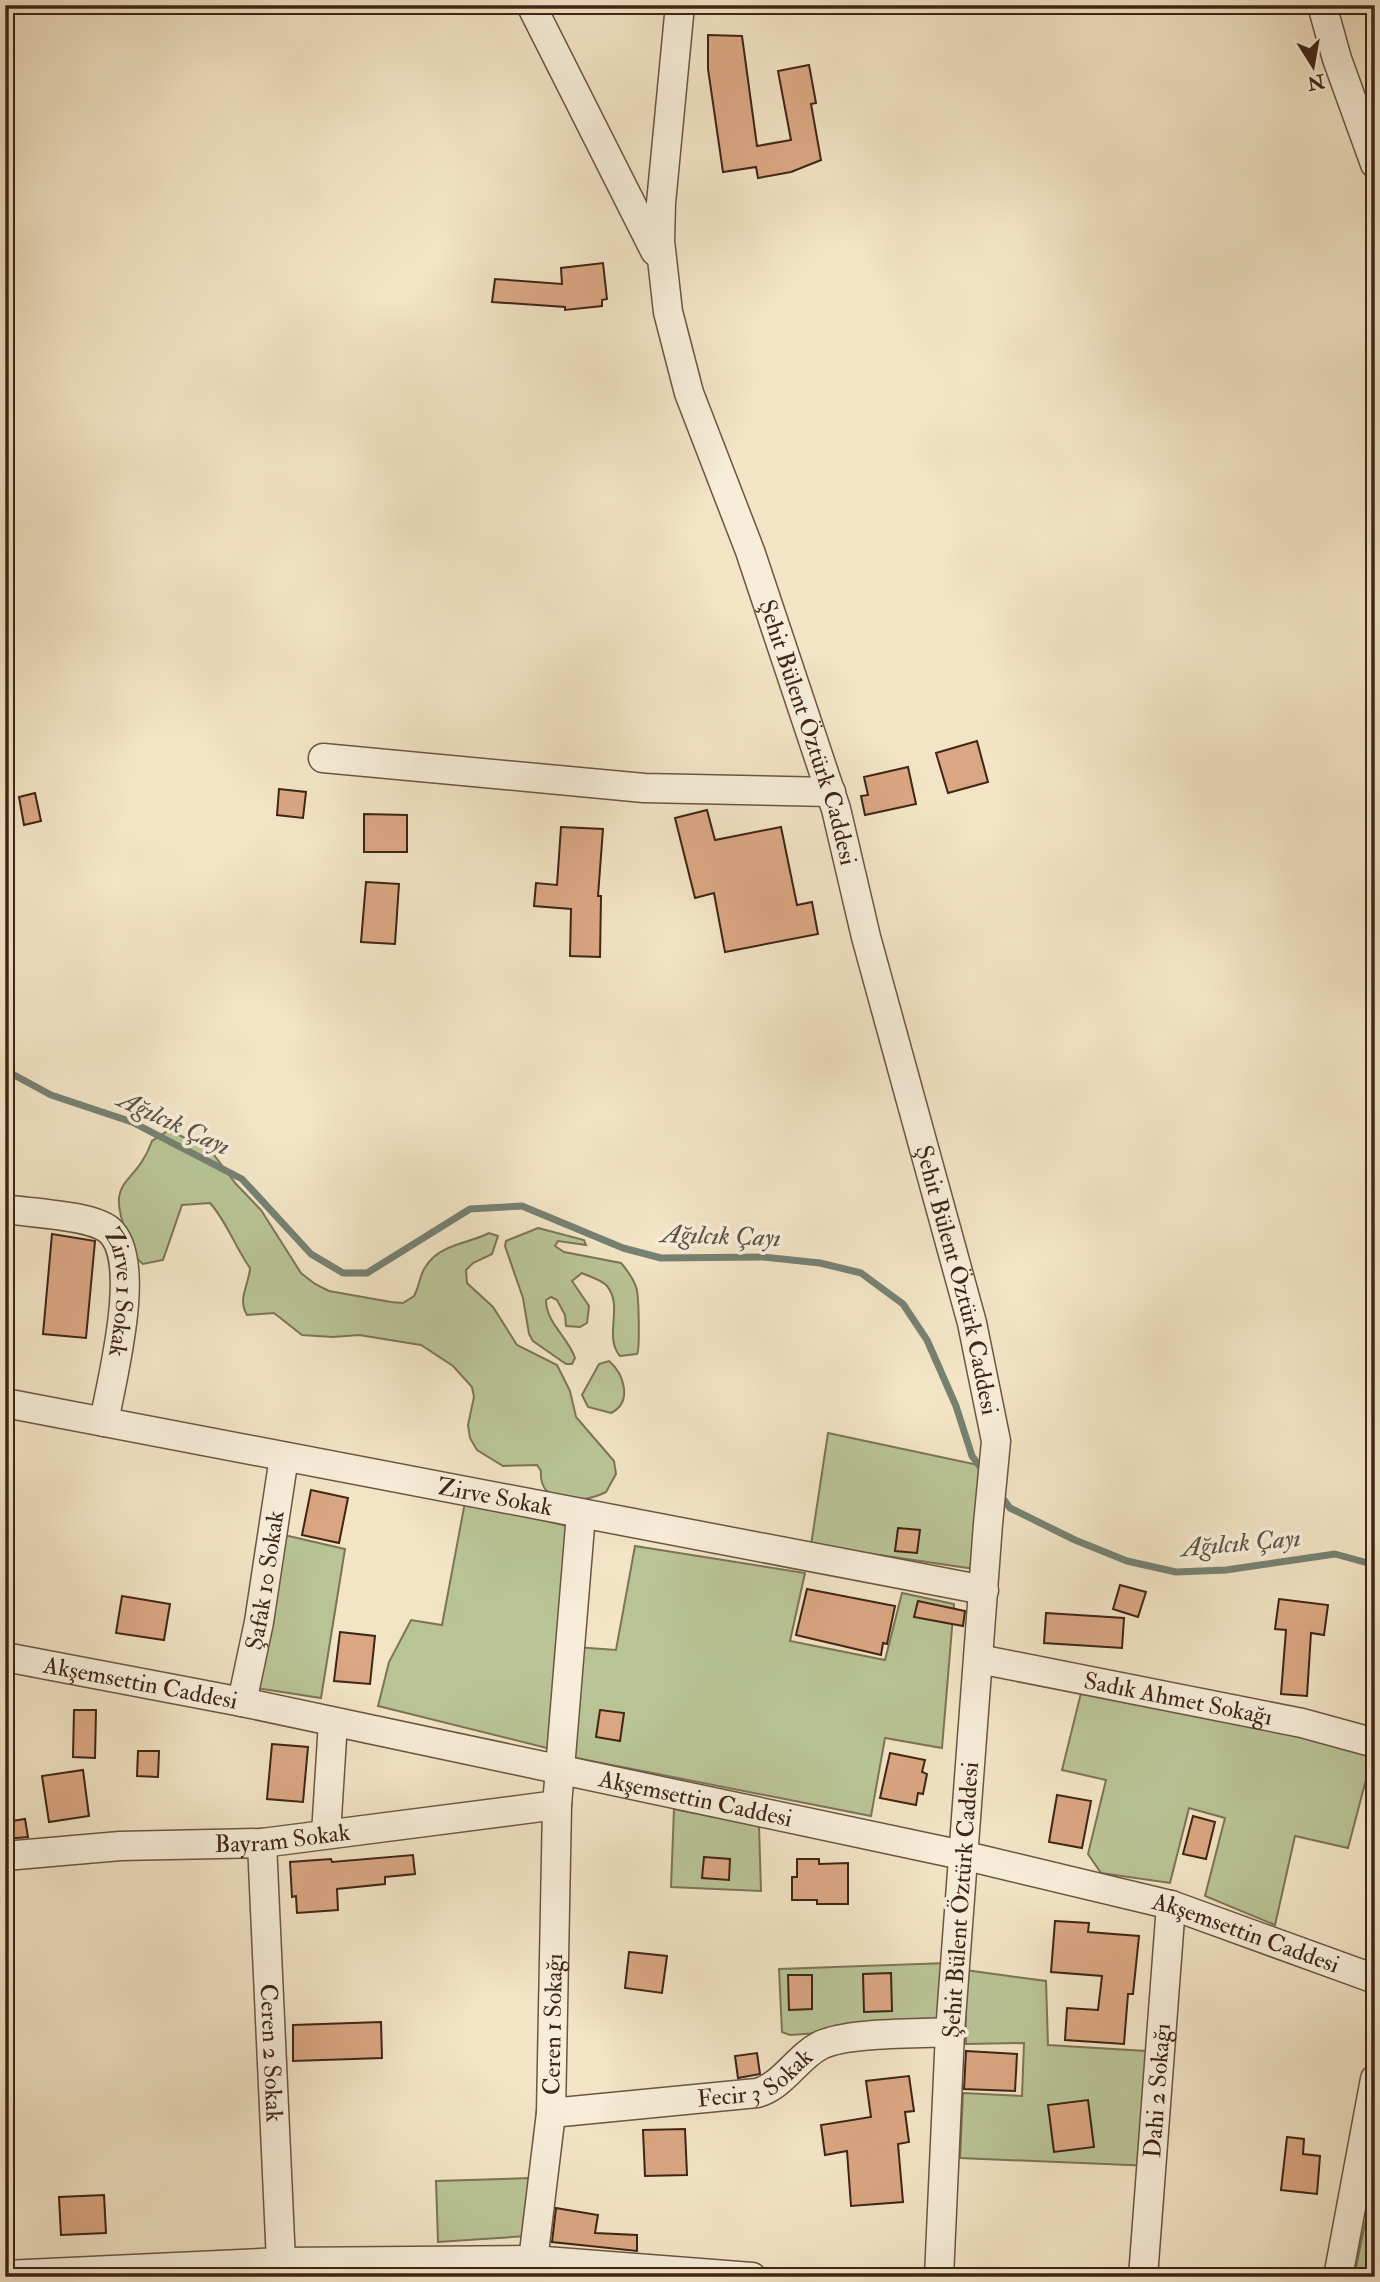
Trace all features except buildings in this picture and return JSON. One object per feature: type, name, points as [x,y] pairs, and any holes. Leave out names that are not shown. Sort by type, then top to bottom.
[{"type":"street","points":[[531,5],[655,251],[661,254]]},
{"type":"street","name":"Şehit Bülent Öztürk Caddesi","points":[[680,5],[665,144],[661,254],[668,312],[689,393],[750,551],[831,792],[866,937],[972,1323],[991,1403],[996,1459],[988,1524],[962,1855],[950,2032],[939,2277]]},
{"type":"street","points":[[1322,5],[1337,59],[1375,164]]},
{"type":"street","points":[[323,758],[644,788],[831,792]]},
{"type":"street","name":"Zirve 1 Sokak","points":[[5,1209],[93,1222],[109,1230],[117,1240],[125,1273],[124,1299],[104,1422]]},
{"type":"street","name":"Zirve Sokak","points":[[5,1403],[984,1590]]},
{"type":"street","name":"Şafak 10 Sokak","points":[[242,1702],[259,1622],[284,1457]]},
{"type":"street","name":"Ceren 1 Sokağı","points":[[531,2268],[551,2113],[557,1805],[581,1514]]},
{"type":"street","name":"Akşemsettin Caddesi","points":[[5,1657],[242,1702],[561,1772],[769,1812],[962,1855],[1171,1905],[1375,1979]]},
{"type":"street","name":"Sadık Ahmet Sokağı","points":[[979,1659],[1302,1723],[1375,1743]]},
{"type":"street","points":[[326,1834],[333,1722]]},
{"type":"street","name":"Bayram Sokak","points":[[5,1856],[120,1846],[262,1843],[557,1805]]},
{"type":"street","name":"Ceren 2 Sokak","points":[[262,1843],[281,2262]]},
{"type":"street","name":"Dahi 2 Sokağı","points":[[1143,2277],[1171,1905]]},
{"type":"street","name":"Fecir 3 Sokak","points":[[551,2113],[757,2093],[769,2090],[809,2052],[837,2039],[950,2032]]},
{"type":"street","points":[[1338,2277],[1375,2079]]},
{"type":"street","points":[[5,2275],[281,2262],[752,2277]]},
{"type":"green space","points":[[169,1130],[211,1151],[236,1184],[261,1210],[301,1273],[329,1291],[403,1303],[414,1296],[424,1269],[439,1253],[489,1233],[498,1236],[492,1254],[473,1263],[466,1270],[467,1283],[493,1307],[517,1345],[557,1365],[570,1391],[576,1417],[614,1461],[616,1474],[606,1492],[575,1500],[554,1496],[542,1482],[541,1471],[537,1465],[503,1466],[477,1450],[470,1438],[468,1425],[474,1397],[472,1387],[453,1366],[421,1345],[359,1335],[302,1335],[274,1313],[247,1315],[243,1298],[250,1268],[210,1203],[182,1205],[163,1260],[143,1264],[133,1251],[121,1216],[120,1192],[138,1168],[152,1141]]},
{"type":"green space","points":[[538,1228],[584,1240],[586,1245],[558,1241],[555,1246],[564,1252],[621,1263],[625,1268],[637,1291],[637,1354],[620,1356],[613,1340],[612,1294],[605,1284],[582,1273],[572,1281],[589,1306],[587,1323],[580,1327],[566,1326],[565,1315],[557,1300],[551,1297],[546,1300],[553,1323],[572,1350],[575,1358],[572,1364],[566,1364],[533,1341],[529,1334],[523,1298],[505,1246],[506,1241]]},
{"type":"green space","points":[[609,1361],[619,1373],[624,1388],[622,1402],[611,1413],[588,1407],[582,1395],[599,1364]]},
{"type":"green space","points":[[828,1433],[983,1466],[975,1569],[811,1545]]},
{"type":"green space","points":[[465,1502],[576,1528],[559,1751],[378,1706],[389,1662],[411,1620],[442,1625]]},
{"type":"green space","points":[[284,1535],[345,1549],[321,1698],[256,1688]]},
{"type":"green space","points":[[635,1546],[805,1573],[790,1641],[885,1660],[902,1593],[954,1604],[942,1748],[885,1738],[871,1816],[566,1756],[576,1647],[616,1650]]},
{"type":"green space","points":[[1082,1689],[1244,1721],[1373,1753],[1348,1848],[1295,1836],[1275,1925],[1205,1896],[1225,1818],[1189,1808],[1170,1883],[1101,1873],[1088,1854],[1106,1780],[1062,1770]]},
{"type":"green space","points":[[674,1809],[759,1826],[761,1891],[671,1887]]},
{"type":"green space","points":[[947,1963],[943,2016],[935,2025],[790,2035],[782,2032],[779,1969]]},
{"type":"green space","points":[[965,1970],[1046,1981],[1048,2045],[1162,2052],[1152,2166],[960,2158],[963,2093],[1022,2096],[1024,2043],[966,2044]]},
{"type":"green space","points":[[1375,2174],[1375,2277],[1354,2277]]},
{"type":"green space","points":[[531,2178],[527,2236],[438,2242],[436,2181]]},
{"type":"waterway","name":"Ağılcık Çayı","points":[[5,1070],[51,1095],[132,1122],[242,1179],[311,1254],[343,1273],[367,1273],[470,1209],[522,1206],[623,1248],[661,1258],[763,1257],[820,1263],[861,1273],[903,1304],[927,1340],[956,1406],[972,1456],[984,1472]]},
{"type":"waterway","name":"Ağılcık Çayı","points":[[999,1493],[1010,1508],[1075,1540],[1127,1561],[1176,1572],[1226,1570],[1335,1554],[1375,1565]]}]
